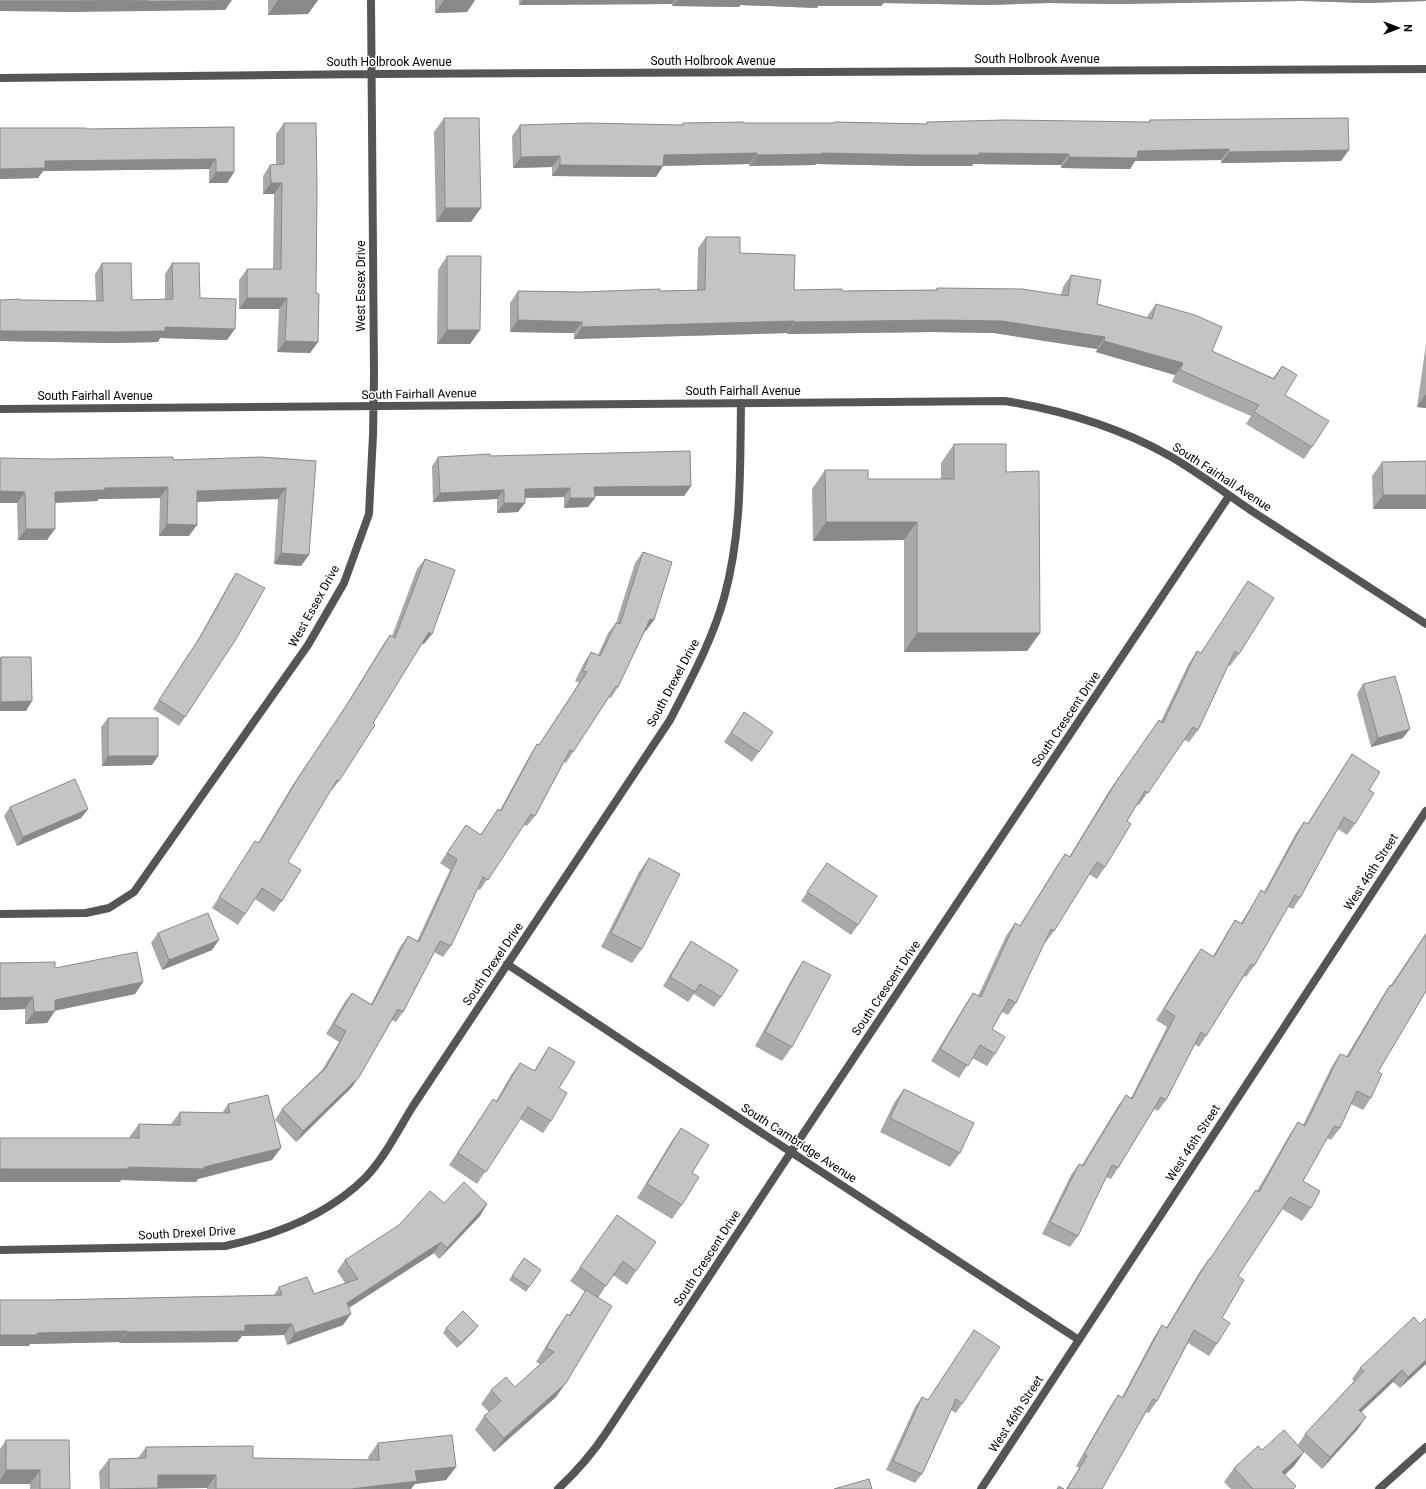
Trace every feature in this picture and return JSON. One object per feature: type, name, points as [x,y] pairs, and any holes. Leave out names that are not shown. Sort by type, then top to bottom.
[{"type":"street","name":"West Essex Drive","points":[[0,914],[86,913],[109,908],[134,892],[308,646],[344,583],[370,514],[373,407],[371,0]]},
{"type":"street","name":"South Holbrook Avenue","points":[[0,78],[372,74],[1426,69]]},
{"type":"street","name":"South Fairhall Avenue","points":[[0,409],[1005,401],[1036,406],[1112,428],[1166,454],[1426,624]]},
{"type":"street","name":"South Drexel Drive","points":[[0,1250],[225,1246],[248,1241],[272,1233],[308,1218],[344,1196],[366,1176],[378,1162],[417,1100],[670,720],[693,676],[712,634],[724,599],[737,533],[740,501],[741,403]]},
{"type":"street","name":"South Crescent Drive","points":[[558,1489],[591,1455],[606,1433],[791,1152],[1229,496]]},
{"type":"street","name":"West 46th Street","points":[[981,1489],[1426,811]]},
{"type":"street","name":"South Cambridge Avenue","points":[[507,964],[1079,1340]]},
{"type":"street","points":[[1379,1489],[1426,1447]]},
{"type":"building","points":[[0,0],[149,0],[0,1]]},
{"type":"building","points":[[444,118],[479,118],[481,208],[445,208]]},
{"type":"building","points":[[1348,118],[1349,150],[1229,152],[1229,149],[1138,151],[1137,158],[1069,157],[1069,154],[979,153],[979,155],[822,153],[757,155],[757,153],[664,155],[663,166],[560,165],[560,156],[521,157],[520,125],[586,123],[683,125],[683,123],[744,122],[927,124],[927,122],[1004,120],[1150,122],[1150,120]]},
{"type":"building","points":[[284,123],[316,123],[316,293],[319,294],[318,342],[285,341],[287,298],[247,298],[247,269],[281,269],[282,183],[271,183],[270,165],[284,164]]},
{"type":"building","points":[[234,127],[234,172],[216,172],[216,159],[45,161],[45,168],[0,169],[0,128],[86,129]]},
{"type":"building","points":[[706,237],[740,237],[740,253],[795,255],[794,290],[937,290],[937,288],[1022,289],[1068,296],[1071,275],[1101,280],[1097,304],[1152,319],[1156,304],[1195,315],[1222,327],[1212,351],[1274,379],[1282,366],[1297,375],[1285,395],[1329,421],[1312,447],[1254,412],[1259,405],[1180,370],[1183,363],[1104,341],[1105,337],[1002,321],[795,321],[582,327],[582,322],[518,320],[518,291],[581,292],[660,289],[660,291],[705,290]]},
{"type":"building","points":[[447,256],[481,256],[480,330],[447,330]]},
{"type":"building","points":[[102,263],[131,263],[132,300],[173,299],[172,263],[199,263],[200,298],[236,299],[235,329],[165,327],[165,331],[0,331],[0,300],[103,301]]},
{"type":"building","points":[[954,444],[1006,444],[1006,472],[1039,471],[1040,633],[917,633],[917,522],[826,522],[825,470],[868,470],[868,479],[954,479]]},
{"type":"building","points":[[690,451],[691,486],[594,487],[595,498],[570,498],[570,488],[525,489],[525,503],[504,503],[504,490],[440,493],[438,457],[490,454],[490,456]]},
{"type":"building","points":[[173,457],[173,460],[261,457],[316,461],[309,555],[281,553],[286,488],[197,491],[197,525],[167,524],[168,487],[105,488],[105,490],[55,492],[55,529],[26,529],[25,492],[0,491],[0,458],[50,459]]},
{"type":"building","points":[[1426,461],[1426,495],[1383,495],[1382,462]]},
{"type":"building","points":[[643,552],[672,562],[654,620],[650,619],[618,687],[616,686],[573,752],[570,750],[535,816],[531,814],[488,880],[483,877],[451,946],[440,941],[403,1012],[398,1009],[359,1077],[303,1131],[282,1109],[326,1068],[346,1031],[334,1024],[352,993],[372,1005],[408,936],[419,942],[457,859],[447,853],[466,825],[481,835],[498,809],[501,811],[537,744],[539,745],[587,672],[583,671],[591,652],[600,656],[616,623],[620,624]]},
{"type":"building","points":[[425,559],[455,570],[432,634],[429,632],[373,723],[375,725],[339,781],[337,780],[288,862],[301,870],[282,901],[262,888],[245,914],[219,897],[255,841],[259,843],[300,775],[350,700],[390,635],[395,638]]},
{"type":"building","points":[[236,573],[265,588],[236,639],[185,717],[159,700],[202,634]]},
{"type":"building","points":[[1248,581],[1274,598],[1239,654],[1235,651],[1198,730],[1193,727],[1148,793],[1145,791],[1127,821],[1131,824],[1105,867],[1097,862],[1054,931],[1051,929],[1016,1003],[1009,999],[992,1029],[1005,1037],[995,1054],[980,1045],[968,1066],[940,1049],[973,993],[981,997],[1015,923],[1020,926],[1065,854],[1070,857],[1118,779],[1159,720],[1163,723],[1197,651],[1201,653]]},
{"type":"building","points":[[1,657],[31,657],[32,701],[1,702]]},
{"type":"building","points":[[1395,676],[1410,729],[1378,738],[1363,684]]},
{"type":"building","points":[[744,712],[773,732],[759,752],[731,733]]},
{"type":"building","points":[[108,718],[158,718],[158,756],[108,756]]},
{"type":"building","points":[[1352,754],[1380,772],[1369,790],[1374,793],[1355,824],[1344,817],[1300,898],[1295,895],[1254,966],[1251,964],[1206,1036],[1201,1032],[1166,1100],[1161,1097],[1118,1168],[1112,1165],[1078,1236],[1050,1222],[1079,1164],[1083,1166],[1126,1095],[1132,1099],[1175,1016],[1164,1009],[1201,949],[1214,957],[1235,920],[1242,924],[1261,890],[1265,893],[1304,822],[1308,824]]},
{"type":"building","points":[[75,779],[88,809],[23,837],[10,807]]},
{"type":"building","points":[[649,858],[680,874],[642,949],[611,933]]},
{"type":"building","points":[[827,863],[877,896],[858,925],[807,892]]},
{"type":"building","points":[[208,913],[219,940],[169,960],[158,933]]},
{"type":"building","points":[[1426,934],[1426,991],[1378,1072],[1382,1074],[1371,1098],[1357,1091],[1340,1128],[1334,1126],[1303,1181],[1320,1191],[1311,1208],[1290,1197],[1238,1276],[1244,1280],[1222,1318],[1230,1323],[1217,1344],[1194,1330],[1157,1401],[1153,1399],[1102,1489],[1067,1489],[1087,1456],[1084,1454],[1118,1395],[1123,1398],[1162,1325],[1167,1328],[1209,1259],[1256,1190],[1259,1192],[1298,1122],[1305,1126],[1340,1054],[1348,1057],[1390,985],[1392,986]]},
{"type":"building","points":[[691,941],[738,970],[721,997],[700,984],[695,992],[670,977]]},
{"type":"building","points":[[137,952],[143,982],[55,1000],[55,1011],[34,1012],[33,997],[0,998],[0,963],[55,962],[55,968]]},
{"type":"building","points":[[803,961],[831,975],[792,1047],[765,1032]]},
{"type":"building","points":[[549,1047],[575,1062],[559,1088],[567,1093],[551,1121],[528,1107],[486,1172],[458,1153],[493,1099],[497,1102],[520,1063],[535,1071]]},
{"type":"building","points":[[904,1089],[974,1123],[960,1153],[890,1118]]},
{"type":"building","points":[[268,1095],[281,1148],[204,1167],[204,1169],[128,1167],[128,1169],[0,1169],[0,1138],[139,1138],[139,1124],[180,1125],[180,1112],[230,1113],[228,1104]]},
{"type":"building","points":[[681,1128],[709,1145],[692,1173],[699,1177],[682,1205],[647,1184]]},
{"type":"building","points":[[464,1182],[487,1204],[447,1248],[441,1242],[347,1303],[351,1314],[295,1333],[292,1324],[245,1325],[245,1331],[127,1331],[0,1335],[0,1300],[282,1295],[279,1287],[307,1277],[314,1294],[358,1279],[345,1260],[399,1225],[430,1191],[444,1203]]},
{"type":"building","points":[[617,1215],[656,1242],[636,1271],[623,1261],[606,1286],[580,1267]]},
{"type":"building","points":[[524,1258],[541,1270],[529,1287],[512,1276]]},
{"type":"building","points":[[586,1290],[612,1306],[566,1383],[504,1438],[484,1416],[501,1401],[491,1390],[506,1377],[515,1387],[554,1352],[546,1348],[567,1314],[570,1316]]},
{"type":"building","points":[[463,1311],[478,1326],[461,1343],[446,1328]]},
{"type":"building","points":[[1414,1317],[1420,1324],[1426,1318],[1426,1360],[1408,1377],[1402,1370],[1359,1410],[1366,1417],[1330,1457],[1305,1434],[1364,1371],[1360,1368]]},
{"type":"building","points":[[974,1330],[1000,1347],[962,1404],[956,1399],[922,1474],[893,1461],[922,1397],[928,1400]]},
{"type":"building","points":[[1284,1430],[1304,1452],[1282,1472],[1296,1486],[1293,1489],[1253,1489],[1234,1468],[1258,1446],[1262,1450]]},
{"type":"building","points":[[452,1435],[456,1467],[415,1471],[417,1481],[351,1489],[216,1489],[216,1475],[158,1475],[158,1488],[109,1489],[109,1459],[146,1458],[146,1447],[253,1446],[253,1458],[379,1460],[378,1443]]},
{"type":"building","points":[[6,1440],[69,1440],[70,1489],[40,1489],[40,1470],[6,1470]]},
{"type":"building","points":[[869,1479],[872,1489],[834,1489]]},
{"type":"building","points":[[1059,1486],[1064,1489],[1057,1489]]}]
